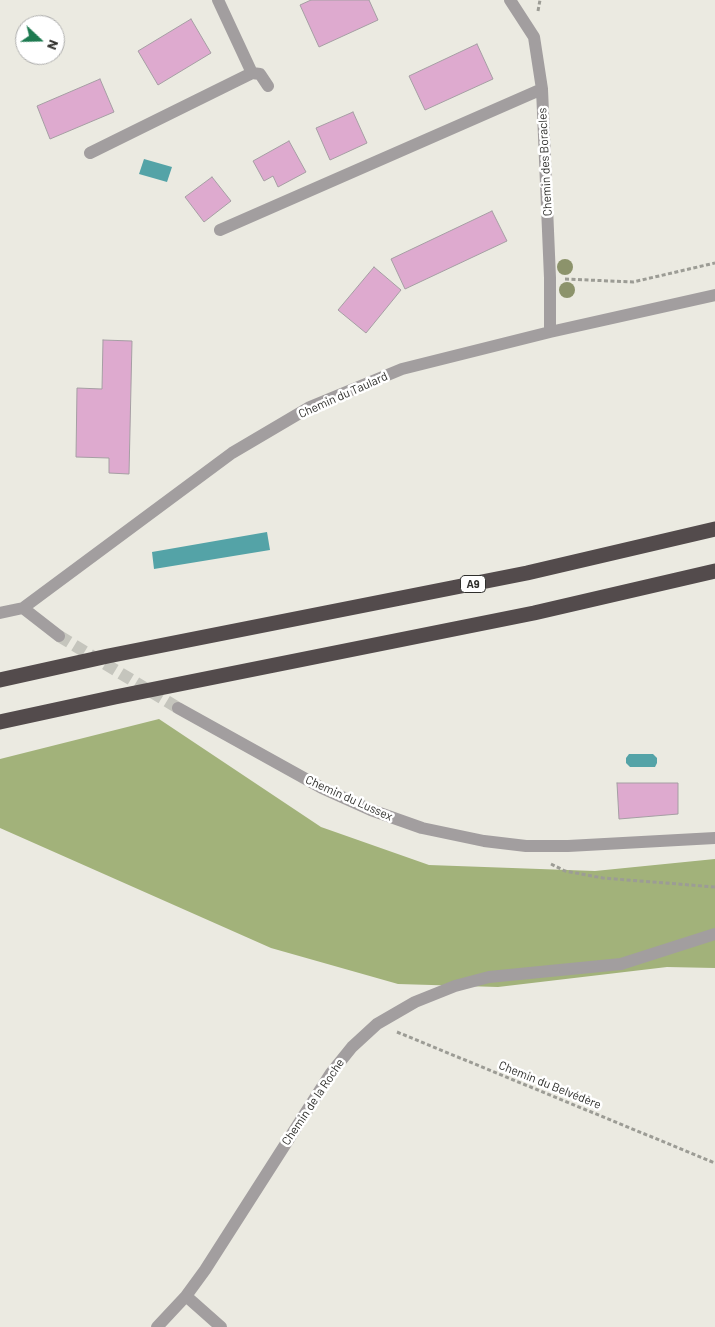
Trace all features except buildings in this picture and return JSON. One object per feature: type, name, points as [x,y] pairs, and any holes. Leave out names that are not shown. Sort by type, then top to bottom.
[{"type":"highway","name":"A9","points":[[0,680],[108,656],[527,573],[715,529]]},
{"type":"highway","points":[[0,722],[142,691],[534,613],[715,571]]},
{"type":"street","points":[[218,0],[252,73]]},
{"type":"street","name":"Chemin des Boracles","points":[[510,0],[534,37],[542,89],[550,278],[550,332]]},
{"type":"street","points":[[90,153],[252,73],[260,74],[268,86]]},
{"type":"street","points":[[220,230],[542,89]]},
{"type":"street","name":"Chemin du Taulard","points":[[23,608],[232,453],[310,407],[402,369],[550,332],[715,295]]},
{"type":"street","points":[[0,613],[23,608],[59,636]]},
{"type":"street","name":"Chemin du Lussex","points":[[178,708],[322,788],[371,810],[422,828],[484,841],[526,846],[568,846],[715,838]]},
{"type":"street","name":"Chemin de la Roche","points":[[156,1327],[186,1296],[205,1270],[331,1073],[352,1047],[378,1024],[415,1002],[455,986],[489,977],[621,964],[715,934]]},
{"type":"street","points":[[186,1296],[221,1327]]},
{"type":"path","points":[[550,278],[633,282],[715,263]]},
{"type":"path","points":[[546,862],[565,871],[603,878],[715,888]]},
{"type":"path","name":"Chemin du Belvédère","points":[[378,1024],[715,1163]]},
{"type":"green space","points":[[159,719],[321,827],[429,865],[595,871],[715,859],[715,968],[667,967],[498,987],[398,984],[271,948],[0,828],[0,759]]},
{"type":"water","points":[[144,159],[172,167],[167,182],[139,174]]},
{"type":"water","points":[[267,532],[270,550],[154,569],[152,552]]},
{"type":"water","points":[[629,754],[653,754],[657,758],[657,763],[655,767],[630,767],[626,763],[626,758]]},
{"type":"tunnel","points":[[59,636],[178,708]]}]
